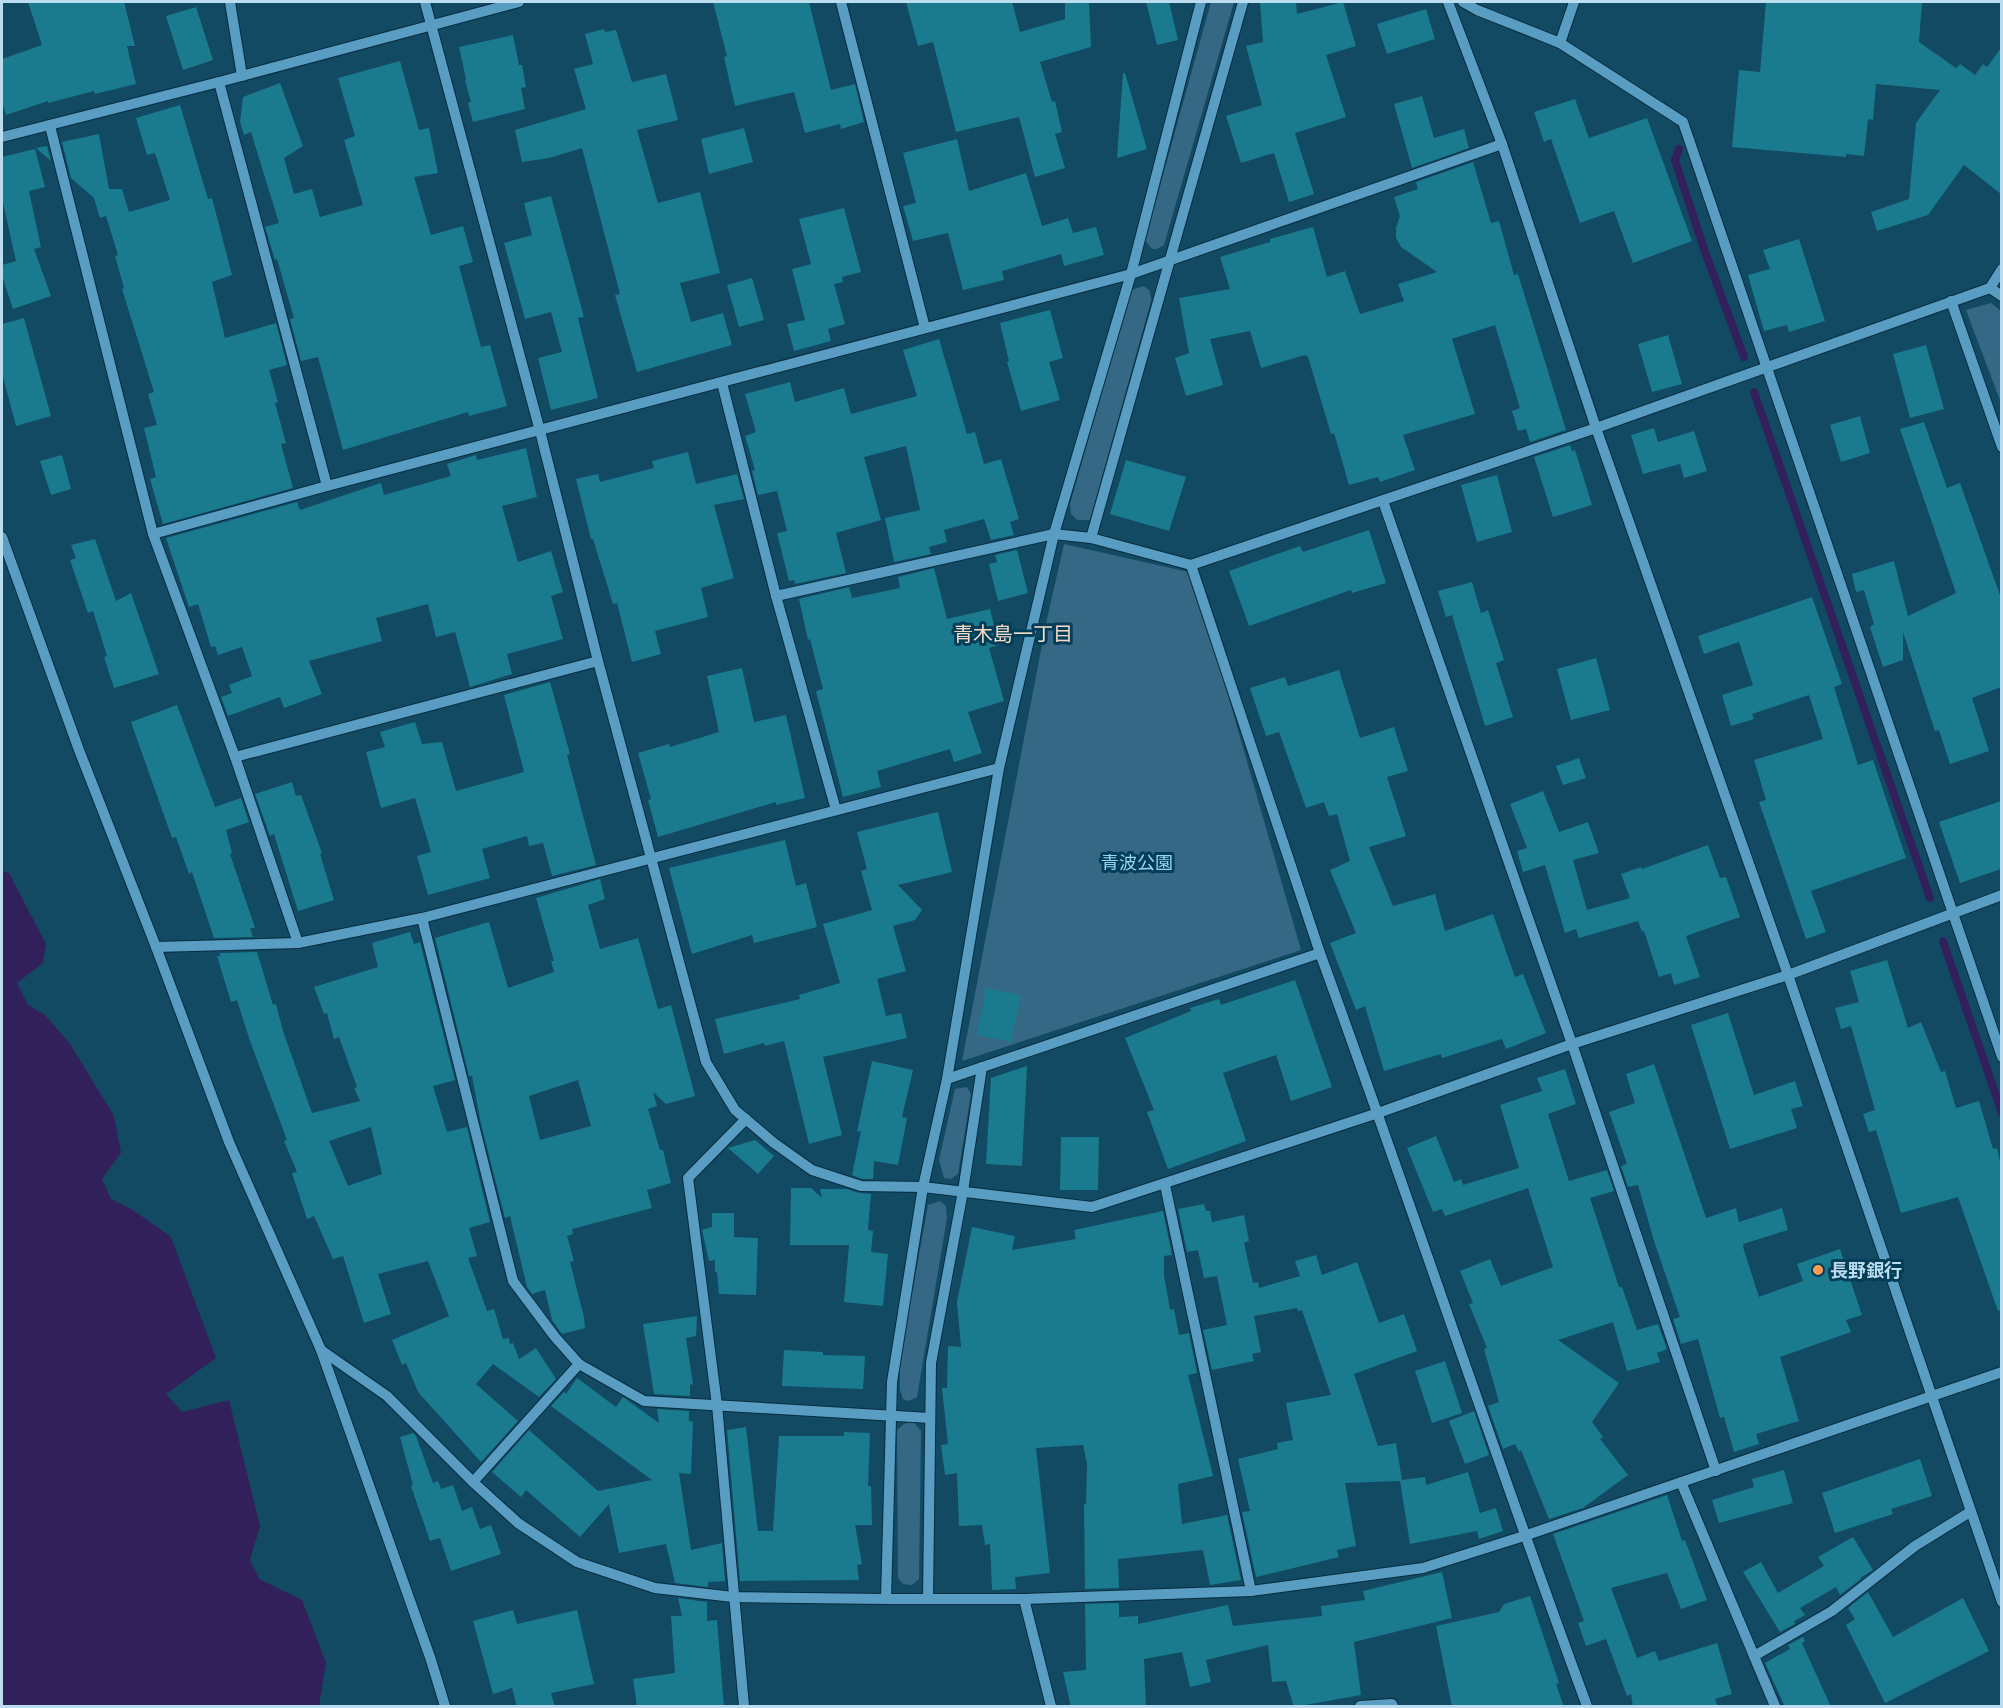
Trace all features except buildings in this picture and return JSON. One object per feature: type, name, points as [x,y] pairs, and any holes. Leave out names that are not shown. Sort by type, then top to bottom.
[{"type":"street","points":[[230,2],[242,76]]},
{"type":"street","points":[[424,2],[540,431],[598,661],[706,1062],[735,1110],[774,1143],[812,1170],[861,1186],[923,1186],[1092,1207],[1165,1185],[1378,1113],[1572,1044],[1788,975],[2001,896]]},
{"type":"street","points":[[2,137],[519,2]]},
{"type":"street","points":[[841,2],[925,328]]},
{"type":"street","points":[[886,1599],[892,1382],[923,1186],[947,1079],[999,768],[1054,534],[1131,274],[1201,2]]},
{"type":"street","points":[[1090,538],[1243,2]]},
{"type":"street","points":[[1448,2],[1502,144],[1596,429],[1788,975],[2001,1602]]},
{"type":"street","points":[[1463,2],[1477,10],[1560,43],[1683,122],[2001,1058]]},
{"type":"street","points":[[1560,43],[1574,2]]},
{"type":"street","points":[[219,82],[327,486]]},
{"type":"street","points":[[50,126],[153,534],[235,758],[298,943]]},
{"type":"street","points":[[153,534],[1131,274],[1502,144]]},
{"type":"street","points":[[776,596],[1054,534],[1090,538],[1191,565],[1596,429],[1990,288],[2001,269]]},
{"type":"street","points":[[1990,288],[2001,296]]},
{"type":"street","points":[[1952,301],[2001,447]]},
{"type":"street","points":[[722,383],[776,596],[836,810]]},
{"type":"street","points":[[1383,501],[1572,1044],[1716,1471]]},
{"type":"street","points":[[2,537],[79,750],[229,1142],[321,1350],[431,1660],[445,1707]]},
{"type":"street","points":[[1191,565],[1320,953],[1378,1113],[1524,1536],[1587,1707]]},
{"type":"street","points":[[235,758],[598,661]]},
{"type":"street","points":[[156,947],[298,943],[422,918],[999,768]]},
{"type":"street","points":[[422,918],[513,1281],[555,1337],[579,1364],[644,1401],[930,1418]]},
{"type":"street","points":[[947,1079],[1320,953]]},
{"type":"street","points":[[928,1599],[931,1363],[963,1191],[982,1067]]},
{"type":"street","points":[[744,1707],[717,1405],[688,1178],[746,1119]]},
{"type":"street","points":[[1165,1185],[1251,1591]]},
{"type":"street","points":[[321,1350],[387,1396],[473,1482],[518,1522],[577,1562],[655,1588],[733,1597],[1024,1599],[1251,1591],[1423,1568],[1716,1471],[2001,1372]]},
{"type":"street","points":[[473,1482],[579,1364]]},
{"type":"street","points":[[1681,1482],[1775,1707]]},
{"type":"street","points":[[1754,1656],[1832,1611],[1915,1546],[1970,1512]]},
{"type":"street","points":[[1024,1599],[1051,1707]]},
{"type":"street","points":[[1360,1707],[1392,1704],[1393,1707]]},
{"type":"green space","points":[[1211,2],[1234,2],[1164,245],[1152,249],[1145,240]]},
{"type":"green space","points":[[1144,286],[1150,291],[1151,301],[1090,520],[1077,520],[1071,514],[1070,504],[1131,290]]},
{"type":"green space","points":[[1991,303],[2001,311],[2001,403],[1966,310]]},
{"type":"green space","name":"青波公園","points":[[1064,544],[1193,573],[1301,950],[962,1061],[1047,619]]},
{"type":"green space","points":[[967,1087],[971,1094],[958,1174],[951,1179],[944,1178],[939,1160],[955,1089]]},
{"type":"green space","points":[[940,1201],[946,1206],[947,1218],[917,1397],[909,1401],[903,1399],[900,1390],[900,1361],[928,1205]]},
{"type":"green space","points":[[913,1421],[921,1431],[919,1579],[912,1585],[903,1584],[898,1578],[897,1430]]},
{"type":"shaded area","points":[[2,871],[9,873],[46,944],[43,963],[17,983],[28,1005],[45,1015],[70,1044],[114,1116],[121,1153],[102,1179],[111,1199],[133,1210],[171,1237],[216,1358],[166,1394],[182,1412],[229,1400],[260,1526],[250,1560],[259,1579],[302,1600],[326,1663],[319,1706],[2,1706]]},
{"type":"waterway","points":[[1679,149],[1675,160],[1705,252],[1744,357]]},
{"type":"waterway","points":[[1754,392],[1930,898]]},
{"type":"waterway","points":[[1943,941],[2002,1113]]},
{"type":"place","name":"長野銀行","points":[[1818,1270]]},
{"type":"district","name":"青木島一丁目","points":[[1013,633]]}]
